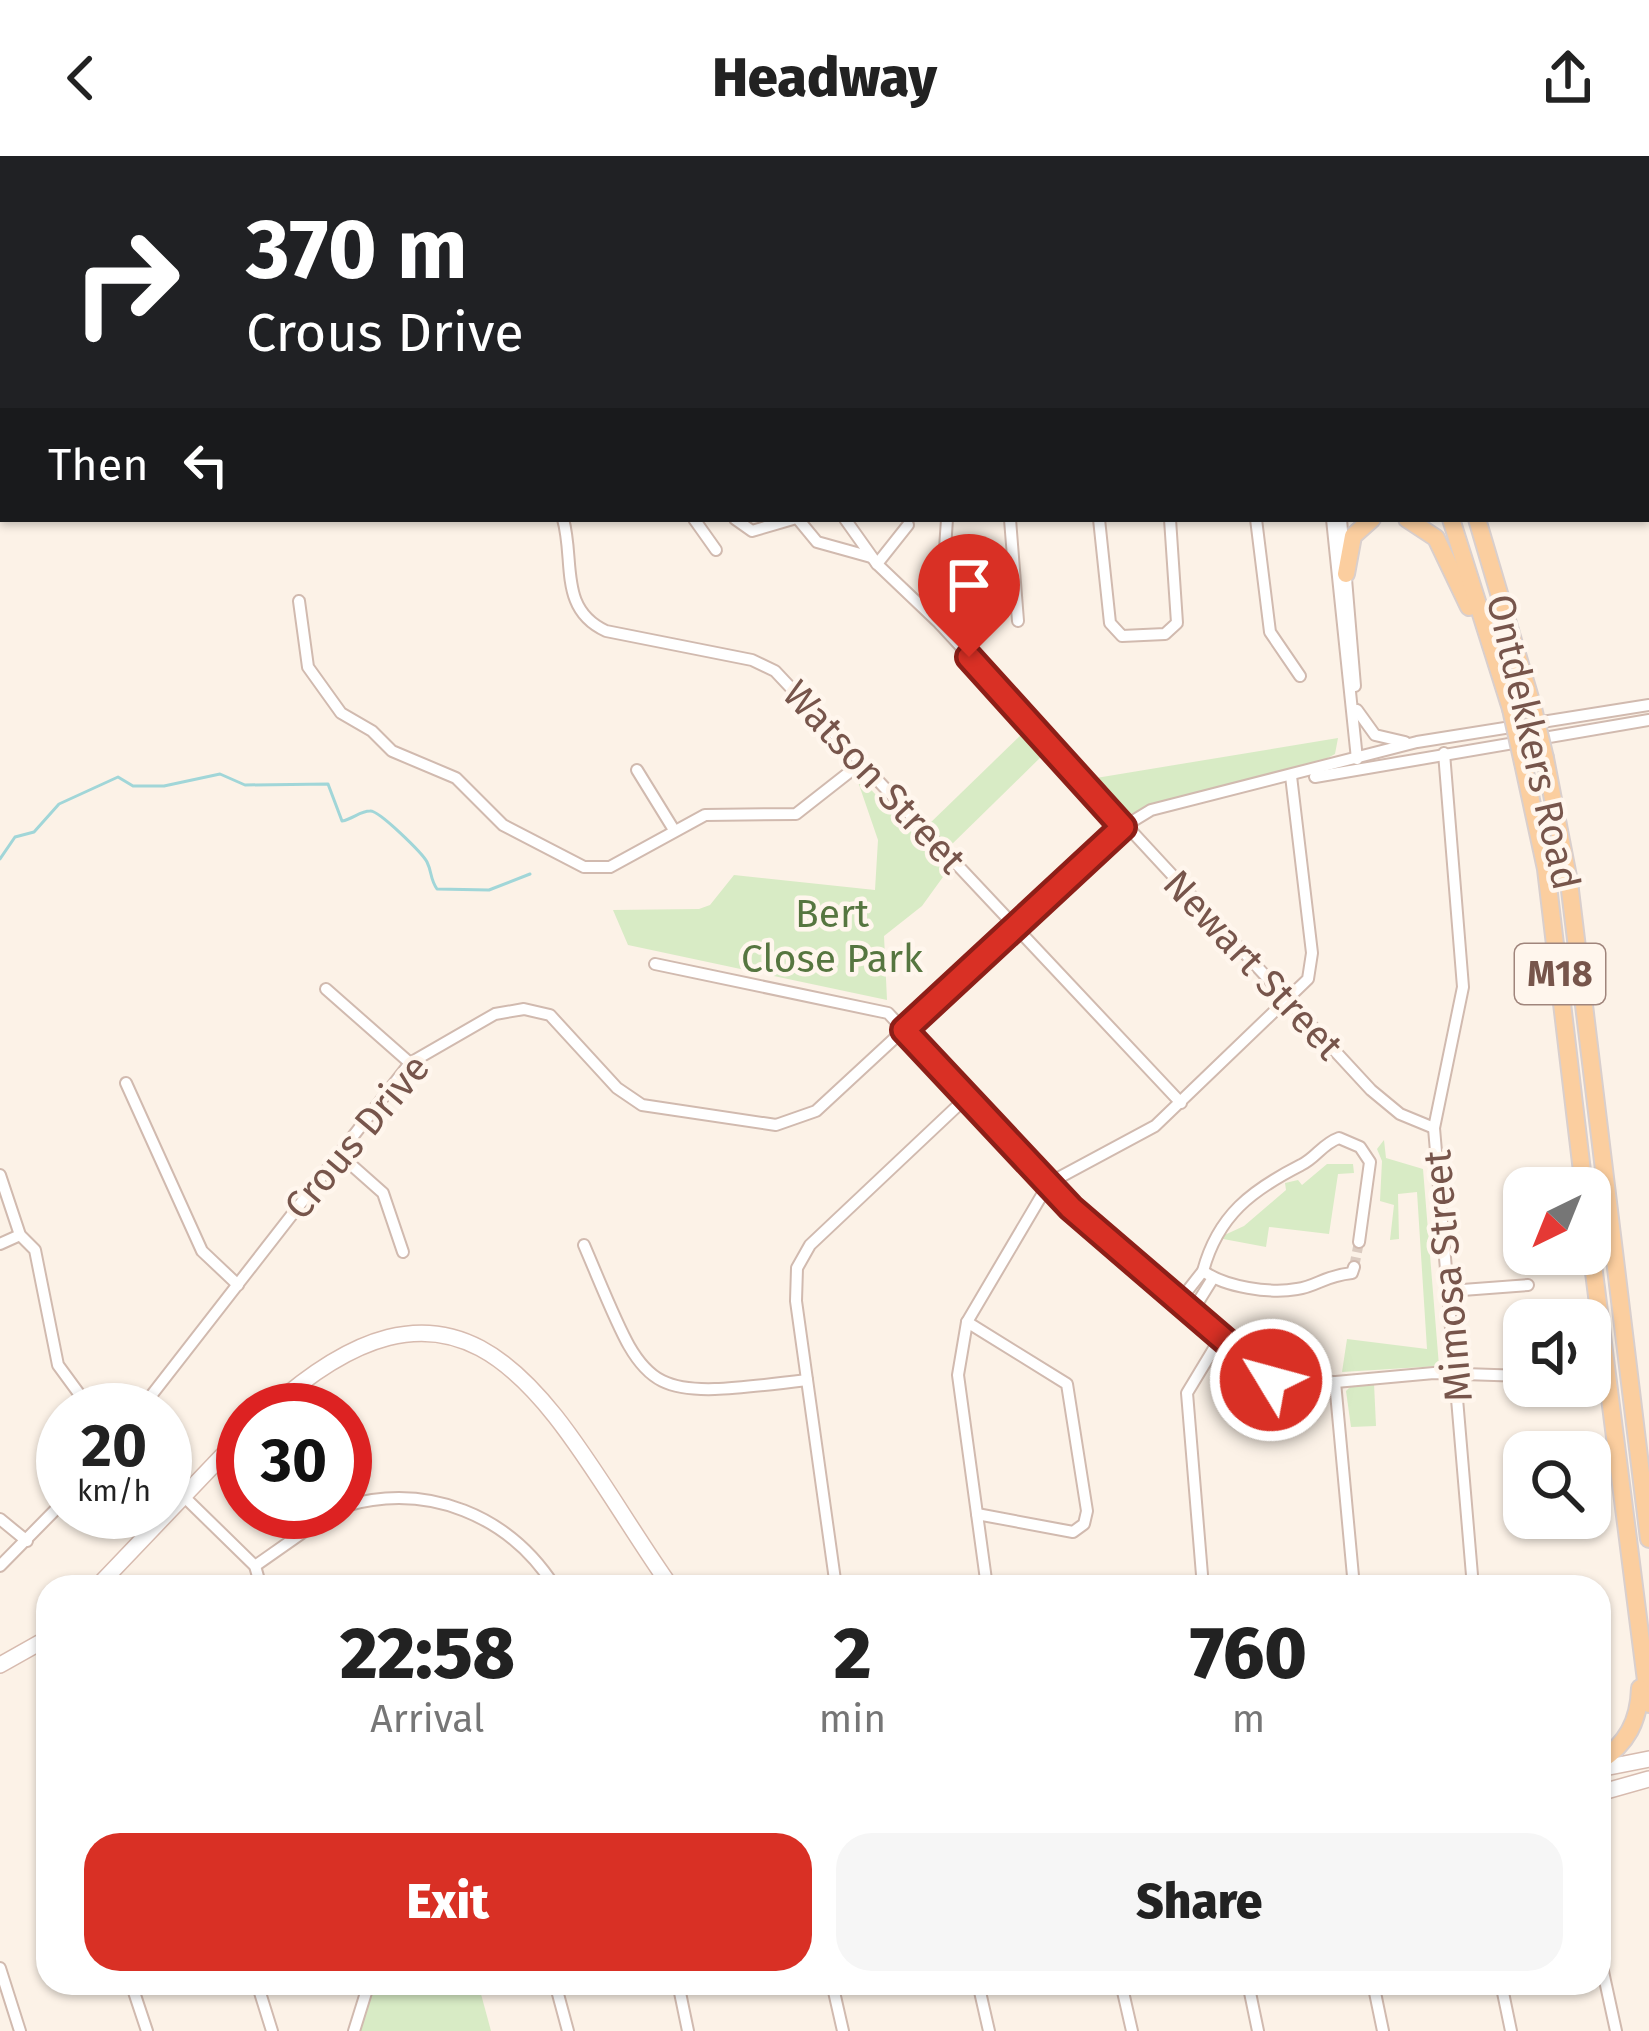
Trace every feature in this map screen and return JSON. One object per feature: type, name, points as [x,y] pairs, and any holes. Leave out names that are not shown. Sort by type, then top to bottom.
[{"type":"main road","points":[[1346,574],[1353,536],[1369,522]]},
{"type":"main road","name":"Ontdekkers Road","points":[[1452,522],[1511,709],[1546,869],[1581,1167]]},
{"type":"main road","name":"Ontdekkers Road","points":[[1478,522],[1533,708],[1569,882],[1649,1539]]},
{"type":"main road","points":[[1422,523],[1447,555],[1498,674]]},
{"type":"main road","points":[[1594,1275],[1649,1704]]},
{"type":"main road","points":[[1611,1754],[1624,1742],[1636,1716],[1641,1649]]},
{"type":"street","name":"Watson Street","points":[[563,522],[572,598],[593,624],[764,664],[1181,1103]]},
{"type":"street","points":[[696,522],[716,550]]},
{"type":"street","points":[[739,522],[752,531],[785,522]]},
{"type":"street","points":[[799,522],[817,542],[874,561]]},
{"type":"street","points":[[848,522],[871,550],[874,561]]},
{"type":"street","points":[[940,624],[947,522]]},
{"type":"street","points":[[1010,522],[1018,621]]},
{"type":"street","points":[[1099,522],[1110,623],[1119,635],[1165,634],[1175,627],[1170,522]]},
{"type":"street","points":[[1256,522],[1270,632],[1300,676]]},
{"type":"street","points":[[1336,522],[1361,761]]},
{"type":"street","points":[[1310,772],[1342,752],[1354,709],[1346,574],[1337,522]]},
{"type":"street","points":[[874,561],[908,525]]},
{"type":"street","name":"Newart Street","points":[[874,561],[940,624],[1123,827],[1387,1105],[1435,1128]]},
{"type":"street","points":[[299,601],[304,653],[335,707],[392,751],[454,776],[503,825],[596,868],[610,867],[674,830],[725,812],[796,814],[861,763]]},
{"type":"street","name":"Crous Drive","points":[[161,1383],[410,1063],[495,1014],[535,1011],[570,1030],[634,1102],[776,1126],[816,1112],[1123,827],[1186,798],[1288,779],[1417,742],[1649,705]]},
{"type":"street","points":[[1354,709],[1381,738],[1417,742]]},
{"type":"street","name":"Crous Drive","points":[[1288,779],[1361,761],[1444,753],[1649,720]]},
{"type":"street","name":"Mimosa Street","points":[[1444,753],[1463,987],[1435,1128],[1472,1575]]},
{"type":"street","points":[[637,770],[674,830]]},
{"type":"street","points":[[985,1575],[958,1375],[967,1322],[1048,1184],[1127,1146],[1181,1103],[1288,1004],[1312,966],[1288,779]]},
{"type":"street","points":[[655,964],[873,1006],[904,1030],[1048,1184],[1190,1315],[1271,1380],[1503,1376]]},
{"type":"street","points":[[326,989],[410,1063]]},
{"type":"street","points":[[126,1083],[205,1256],[238,1286]]},
{"type":"street","points":[[834,1575],[794,1281],[803,1255],[968,1096]]},
{"type":"street","points":[[1190,1315],[1208,1275],[1218,1227],[1279,1174],[1301,1166],[1339,1138],[1360,1147],[1370,1162],[1359,1242]]},
{"type":"street","points":[[339,1154],[383,1193],[404,1252]]},
{"type":"street","points":[[0,1175],[20,1235],[35,1250],[58,1365],[71,1383]]},
{"type":"street","points":[[0,1244],[20,1235]]},
{"type":"street","points":[[584,1245],[630,1352],[651,1378],[687,1391],[807,1380]]},
{"type":"street","points":[[1208,1275],[1300,1289],[1321,1276],[1352,1273],[1354,1267]]},
{"type":"street","points":[[1178,1304],[1208,1275]]},
{"type":"street","points":[[1449,1291],[1528,1285]]},
{"type":"street","points":[[967,1322],[1066,1384],[1087,1511],[1084,1524],[1073,1532],[977,1514]]},
{"type":"street","points":[[304,1383],[340,1356],[387,1334],[439,1333],[488,1348],[533,1390],[663,1575]]},
{"type":"street","points":[[1202,1575],[1187,1393],[1219,1340]]},
{"type":"street","points":[[1335,1382],[1353,1575]]},
{"type":"street","points":[[192,1485],[216,1461]]},
{"type":"street","points":[[372,1502],[402,1498],[464,1508],[523,1547],[545,1575]]},
{"type":"street","points":[[192,1503],[255,1566],[258,1575]]},
{"type":"street","points":[[0,1519],[27,1541]]},
{"type":"street","points":[[0,1566],[36,1531]]},
{"type":"street","points":[[108,1575],[141,1539]]},
{"type":"street","points":[[255,1566],[294,1539]]},
{"type":"street","points":[[0,1665],[36,1645]]},
{"type":"street","points":[[1611,1764],[1649,1759]]},
{"type":"street","points":[[1611,1789],[1649,1779]]},
{"type":"street","points":[[0,1968],[20,2031]]},
{"type":"street","points":[[135,1995],[147,2031]]},
{"type":"street","points":[[261,1995],[272,2031]]},
{"type":"street","points":[[354,2031],[365,1995]]},
{"type":"street","points":[[558,1995],[568,2031]]},
{"type":"street","points":[[680,1995],[688,2031]]},
{"type":"street","points":[[834,1995],[842,2031]]},
{"type":"street","points":[[980,1995],[988,2031]]},
{"type":"street","points":[[1124,1995],[1132,2031]]},
{"type":"street","points":[[1250,1995],[1258,2031]]},
{"type":"street","points":[[1376,1995],[1383,2031]]},
{"type":"street","points":[[1504,1995],[1511,2031]]},
{"type":"street","points":[[1608,1995],[1616,2031]]},
{"type":"green space","points":[[1026,730],[1045,753],[948,848],[927,826]]},
{"type":"green space","points":[[1338,738],[1335,754],[1310,766],[1175,799],[1122,818],[1090,779]]},
{"type":"green space","name":"Bert Close Park","points":[[855,773],[948,870],[922,906],[884,936],[887,1000],[628,945],[613,910],[699,909],[710,905],[734,875],[875,890],[878,840]]},
{"type":"green space","points":[[1384,1140],[1386,1158],[1423,1169],[1439,1366],[1342,1372],[1347,1339],[1427,1349],[1417,1192],[1398,1194],[1399,1239],[1390,1240],[1394,1205],[1380,1201],[1382,1161],[1377,1149]]},
{"type":"green space","points":[[1327,1164],[1353,1164],[1354,1173],[1338,1174],[1329,1234],[1269,1227],[1266,1247],[1218,1238],[1244,1226],[1286,1190],[1285,1183],[1298,1180],[1302,1185]]},
{"type":"green space","points":[[1355,1382],[1374,1383],[1376,1426],[1351,1427],[1346,1391]]},
{"type":"green space","points":[[364,1995],[481,1995],[491,2031],[356,2031]]},
{"type":"waterway","points":[[0,859],[15,837],[34,832],[59,804],[118,777],[133,786],[164,786],[220,774],[245,785],[328,784],[342,821],[370,811],[382,817],[424,857],[437,889],[489,890],[530,874]]},
{"type":"tunnel","points":[[1354,1267],[1359,1242]]},
{"type":"route","points":[[969,657],[1123,827],[904,1030],[1071,1208],[1271,1380]]}]
